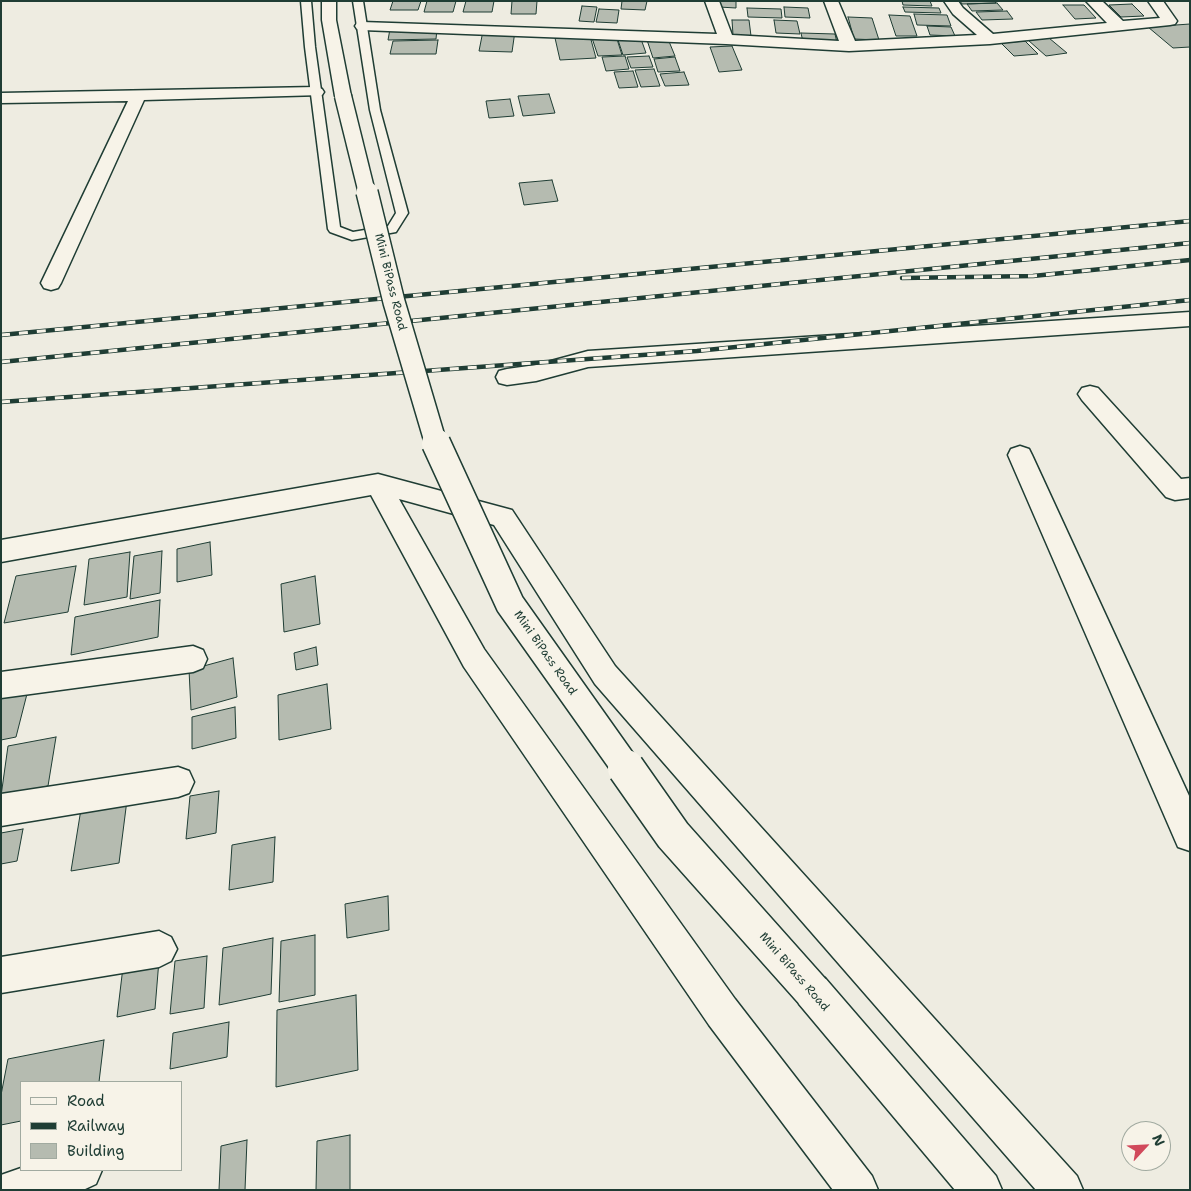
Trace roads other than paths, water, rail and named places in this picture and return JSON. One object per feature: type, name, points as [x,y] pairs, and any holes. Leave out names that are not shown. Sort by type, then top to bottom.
[{"type":"street","name":"Mini BiPass Road","points":[[329,1],[329,20],[343,96],[394,302],[430,428],[510,604],[672,836],[812,991],[982,1190]]},
{"type":"street","points":[[712,1],[726,39]]},
{"type":"street","points":[[831,1],[849,46]]},
{"type":"street","points":[[951,1],[958,11],[990,39]]},
{"type":"street","points":[[1093,1],[1119,26]]},
{"type":"street","points":[[362,26],[726,39],[849,46],[990,39],[1175,21],[1155,1]]},
{"type":"street","points":[[1,98],[316,92]]},
{"type":"street","points":[[51,283],[138,96]]},
{"type":"street","points":[[507,377],[536,373],[588,359],[1190,319]]},
{"type":"street","points":[[1090,394],[1175,490],[1190,488]]},
{"type":"street","points":[[1020,455],[1190,835]]},
{"type":"street","points":[[378,484],[474,658],[722,1012],[858,1190]]},
{"type":"street","points":[[1,551],[378,484],[503,517],[605,675],[1063,1190]]},
{"type":"street","points":[[1,685],[193,659]]},
{"type":"street","points":[[1,810],[178,782]]},
{"type":"street","points":[[1,975],[160,949]]},
{"type":"street","points":[[15,1190],[79,1171]]},
{"type":"lane","points":[[306,1],[334,229],[352,236],[392,229],[402,213],[375,110],[358,1]]},
{"type":"railway","points":[[1,335],[1190,221]]},
{"type":"railway","points":[[1,362],[1190,243]]},
{"type":"railway","points":[[902,278],[1033,276],[1190,260]]},
{"type":"railway","points":[[1,402],[697,351],[1190,300]]}]
